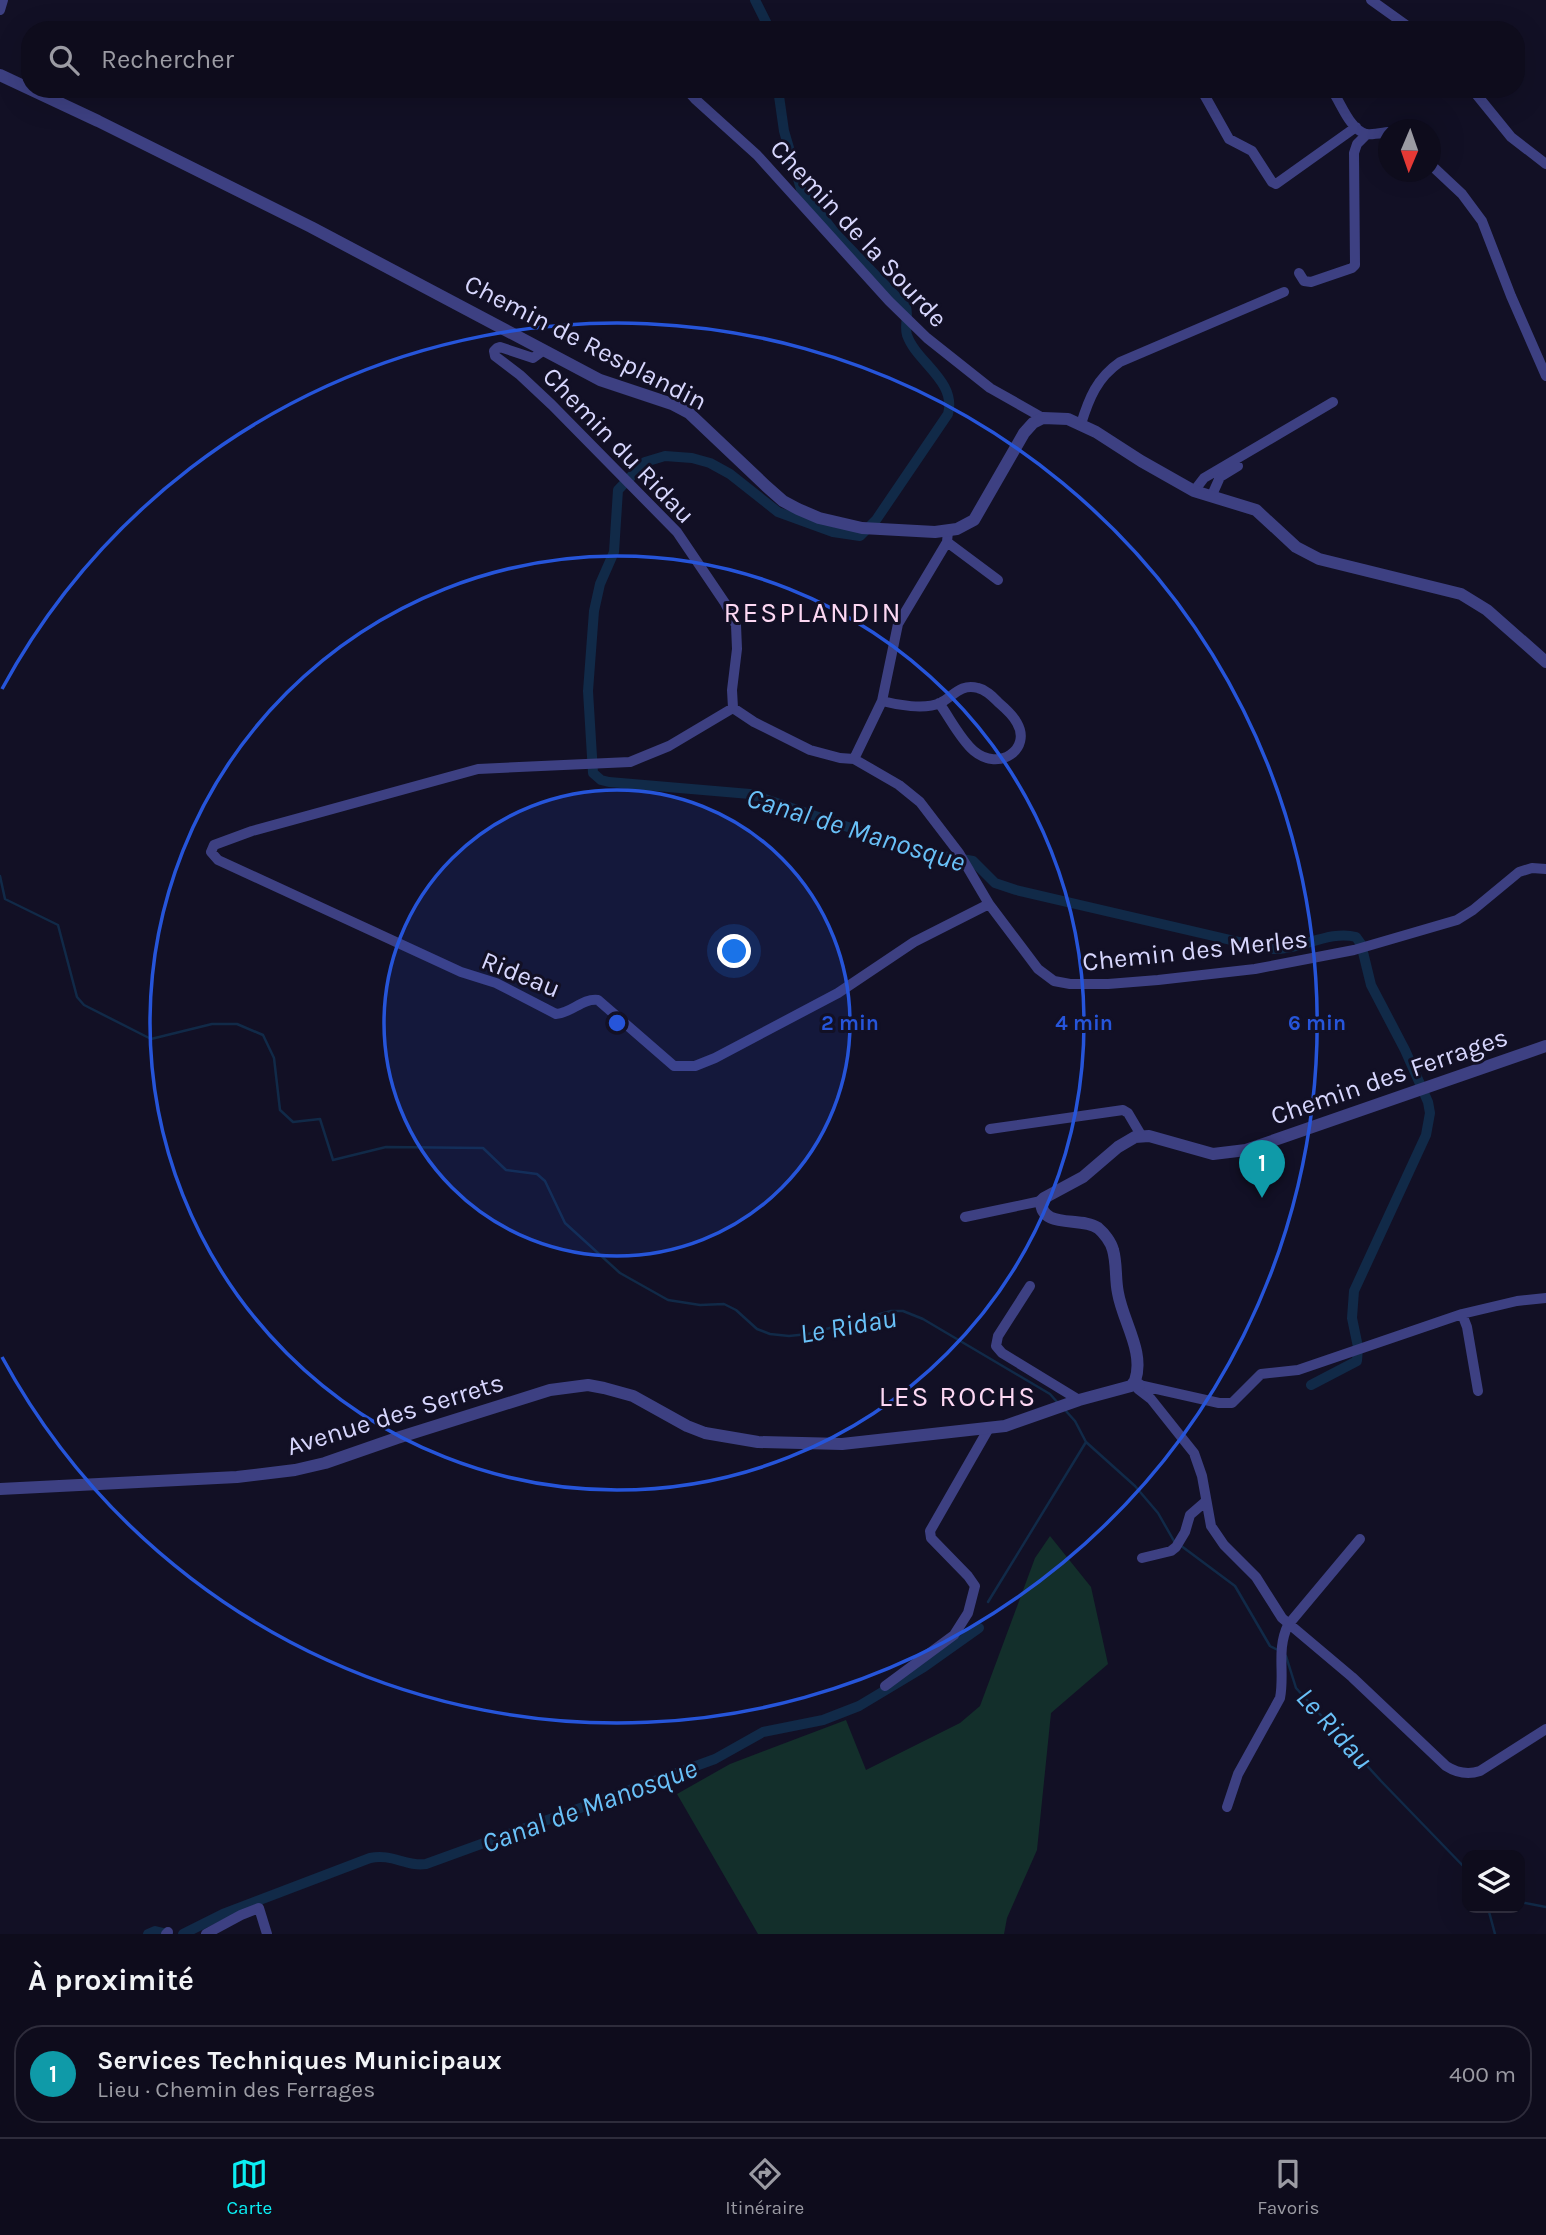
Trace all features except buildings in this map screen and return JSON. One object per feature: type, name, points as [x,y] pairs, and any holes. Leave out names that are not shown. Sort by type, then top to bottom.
[{"type":"street","points":[[0,10],[3,0]]},
{"type":"street","points":[[1371,0],[1400,21]]},
{"type":"street","name":"Chemin de Resplandin","points":[[0,75],[21,85]]},
{"type":"street","name":"Chemin de Resplandin","points":[[49,98],[311,227],[600,380],[672,404],[689,413],[783,501],[819,518],[869,528],[948,536]]},
{"type":"street","name":"Chemin de la Sourde","points":[[694,98],[757,155],[911,322],[975,377],[1043,418]]},
{"type":"street","points":[[1206,98],[1229,139],[1249,148],[1276,184],[1356,127]]},
{"type":"street","points":[[1337,98],[1356,127],[1367,134],[1378,133]]},
{"type":"street","points":[[1479,98],[1511,137],[1546,164]]},
{"type":"street","points":[[1299,273],[1304,281],[1311,282],[1355,265],[1355,149],[1367,134]]},
{"type":"street","points":[[1441,174],[1462,194],[1482,221],[1546,376]]},
{"type":"street","points":[[1081,424],[1093,390],[1106,373],[1120,362],[1284,292]]},
{"type":"street","name":"Chemin du Ridau","points":[[544,350],[533,358],[500,347],[494,354],[558,410],[677,532],[733,618],[737,637],[733,708]]},
{"type":"street","points":[[1194,491],[1204,478],[1334,402]]},
{"type":"street","points":[[854,759],[882,701],[898,624],[948,536],[977,516],[1024,433],[1033,423],[1043,418],[1062,418],[1081,424],[1194,491],[1255,510],[1296,547],[1319,559],[1461,594],[1487,610],[1546,662]]},
{"type":"street","points":[[1212,495],[1220,477],[1287,438]]},
{"type":"street","points":[[948,536],[998,580]]},
{"type":"street","points":[[882,701],[904,706],[939,703],[950,694],[966,688],[977,688],[987,692],[1017,722],[1020,738],[1013,753],[998,760],[979,754],[968,744],[939,703]]},
{"type":"street","name":"Chemin des Merles","points":[[733,708],[754,722],[810,750],[854,759],[899,785],[919,802],[959,853],[989,904],[1043,975],[1054,981],[1070,984],[1108,984],[1207,975],[1296,963],[1354,950],[1457,920],[1519,872],[1532,868],[1546,869]]},
{"type":"street","name":"Rideau","points":[[733,708],[669,746],[625,763],[489,767],[221,841],[211,847],[212,856],[461,972],[496,983],[556,1014],[564,1013],[590,1000],[598,1000],[668,1062],[681,1068],[707,1062],[838,993],[914,942],[989,904]]},
{"type":"street","name":"Chemin des Ferrages","points":[[1141,1135],[1213,1154],[1246,1150],[1546,1046]]},
{"type":"street","points":[[965,1217],[1041,1201],[1083,1177],[1128,1140],[1141,1135],[1128,1113],[1123,1111],[990,1129]]},
{"type":"street","points":[[1041,1201],[1041,1208],[1046,1215],[1055,1220],[1087,1224],[1097,1228],[1108,1239],[1113,1250],[1120,1303],[1139,1365],[1136,1385]]},
{"type":"street","points":[[1030,1286],[998,1336],[996,1346],[1069,1404]]},
{"type":"street","points":[[1136,1385],[1227,1404],[1236,1401],[1261,1374],[1298,1370],[1462,1314],[1517,1301],[1546,1298]]},
{"type":"street","points":[[1462,1314],[1467,1327],[1478,1391]]},
{"type":"street","name":"Avenue des Serrets","points":[[0,1489],[237,1477],[295,1470],[325,1463],[397,1437],[559,1387],[588,1385],[633,1396],[705,1433],[758,1442],[842,1444],[1005,1426],[1136,1385]]},
{"type":"street","points":[[1136,1385],[1151,1399],[1194,1453],[1202,1476],[1211,1526],[1216,1536],[1256,1577],[1289,1625],[1352,1677],[1452,1770],[1472,1773],[1480,1771],[1546,1729]]},
{"type":"street","points":[[885,1686],[954,1635],[968,1613],[975,1586],[931,1538],[930,1531],[989,1428]]},
{"type":"street","points":[[1142,1558],[1171,1551],[1178,1544],[1191,1515],[1205,1502]]},
{"type":"street","points":[[1227,1807],[1238,1774],[1280,1698],[1281,1644],[1289,1625],[1360,1539]]},
{"type":"street","points":[[206,1934],[258,1908],[267,1934]]},
{"type":"green space","points":[[1050,1536],[1091,1587],[1108,1664],[1051,1713],[1037,1850],[1007,1918],[1004,1934],[758,1934],[677,1794],[730,1764],[846,1720],[866,1770],[960,1723],[980,1706],[1035,1558]]},
{"type":"waterway","name":"Canal de Manosque","points":[[755,0],[766,21]]},
{"type":"waterway","name":"Canal de Manosque","points":[[779,98],[784,131],[801,189],[835,233],[906,307],[907,335],[947,392],[948,414],[876,520],[860,536],[833,532],[778,512],[730,474],[710,463],[692,458],[665,456],[645,462],[618,490],[614,552],[600,584],[594,611],[588,691],[593,773],[601,780],[609,782],[750,794],[925,853],[973,861],[995,883],[1016,890],[1265,948],[1288,948],[1334,936],[1356,937],[1361,944],[1371,985],[1405,1050],[1428,1102],[1430,1113],[1426,1135],[1354,1291],[1352,1318],[1358,1347],[1357,1361],[1311,1385]]},
{"type":"waterway","name":"Le Ridau","points":[[0,876],[5,899],[58,925],[77,997],[84,1005],[151,1039],[212,1024],[237,1024],[263,1035],[274,1058],[280,1110],[293,1122],[320,1119],[333,1160],[386,1147],[483,1148],[506,1170],[537,1174],[545,1181],[565,1223],[620,1273],[668,1300],[700,1305],[724,1304],[736,1310],[757,1329],[770,1334],[789,1336],[808,1334],[891,1311],[903,1311],[923,1319],[1050,1394],[1058,1403]]},
{"type":"waterway","name":"Le Ridau","points":[[1065,1410],[1075,1421],[1086,1442],[1135,1486],[1158,1513],[1174,1541]]},
{"type":"waterway","points":[[988,1602],[1086,1442]]},
{"type":"waterway","name":"Le Ridau","points":[[1180,1545],[1235,1586],[1270,1646],[1278,1650]]},
{"type":"waterway","name":"Canal de Manosque","points":[[183,1934],[223,1914],[370,1858],[385,1857],[412,1864],[426,1864],[715,1759],[763,1732],[823,1720],[859,1706],[924,1667],[979,1628]]},
{"type":"waterway","name":"Le Ridau","points":[[1286,1656],[1296,1688],[1462,1865]]},
{"type":"waterway","points":[[1525,1903],[1546,1907]]},
{"type":"waterway","name":"Le Ridau","points":[[1489,1913],[1495,1934]]},
{"type":"waterway","name":"Canal de Manosque","points":[[148,1934],[155,1931],[168,1934]]},
{"type":"place","name":"Services Techniques Municipaux","points":[[1262,1198]]},
{"type":"district","name":"RESPLANDIN","points":[[813,612]]},
{"type":"district","name":"LES ROCHS","points":[[958,1396]]}]
